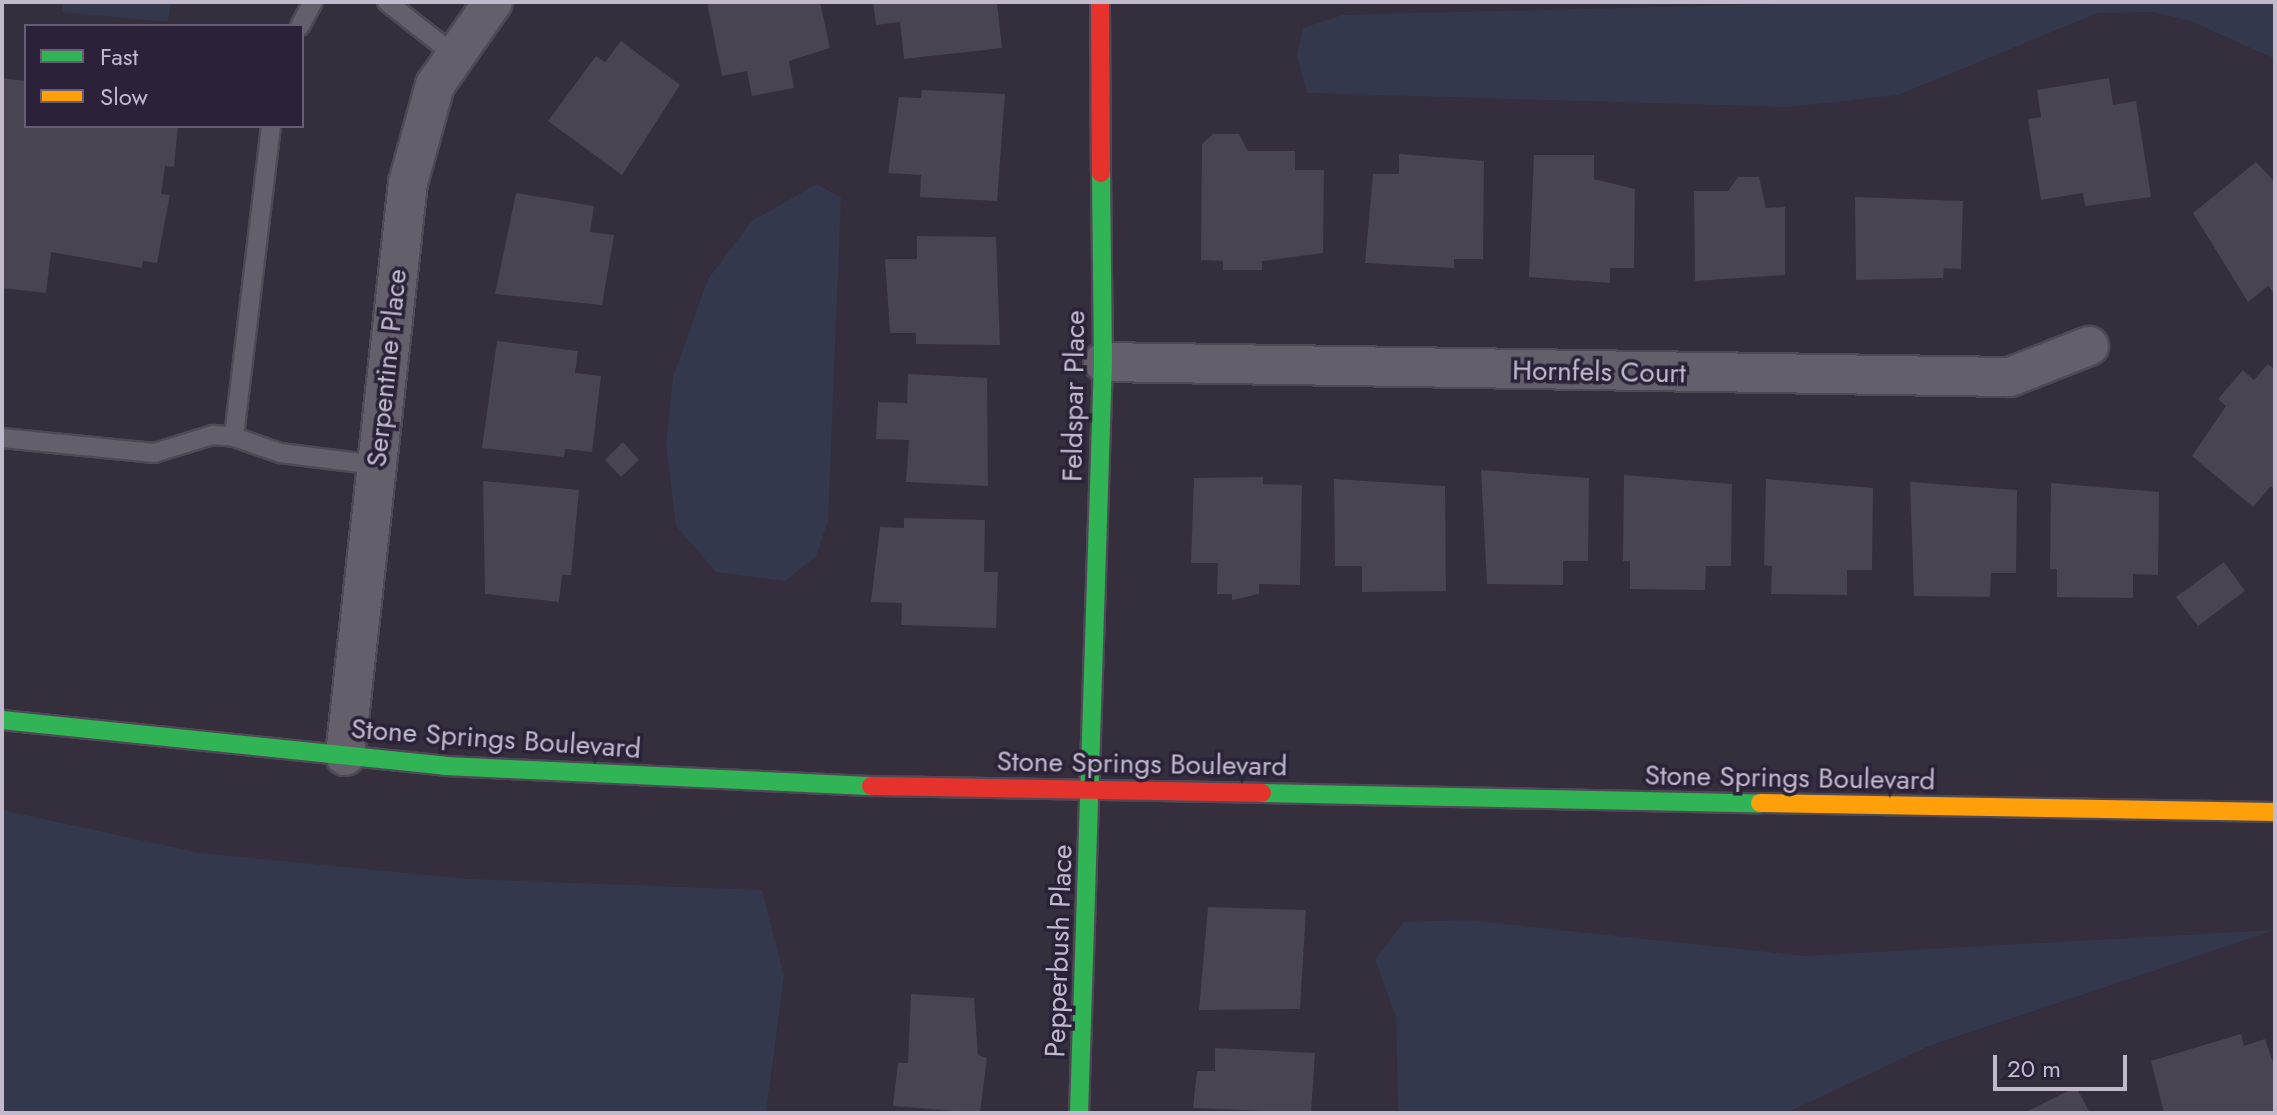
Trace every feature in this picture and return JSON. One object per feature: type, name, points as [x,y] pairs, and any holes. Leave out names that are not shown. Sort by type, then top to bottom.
[{"type":"street","name":"Serpentine Place","points":[[345,756],[408,183],[425,110],[452,53],[493,2]]},
{"type":"street","name":"Feldspar Place","points":[[1093,792],[1103,362],[1100,2]]},
{"type":"street","name":"Hornfels Court","points":[[1103,362],[2010,377],[2089,346]]},
{"type":"street","name":"Stone Springs Boulevard","points":[[5,715],[345,756],[701,783],[2275,812]]},
{"type":"street","name":"Pepperbush Place","points":[[1079,1113],[1093,792]]},
{"type":"lane","points":[[301,24],[313,2]]},
{"type":"lane","points":[[387,2],[452,53]]},
{"type":"lane","points":[[234,437],[271,128]]},
{"type":"lane","points":[[2,438],[154,453],[213,435],[234,437],[280,453],[376,465]]},
{"type":"shaded area","points":[[63,2],[171,2],[168,22],[62,12]]},
{"type":"shaded area","points":[[1854,2],[2275,2],[2275,59],[2191,21],[2153,12],[2098,13],[1898,95],[1788,107],[1307,93],[1297,55],[1303,28],[1342,15]]},
{"type":"shaded area","points":[[817,184],[841,198],[828,521],[816,556],[785,581],[716,572],[676,526],[666,444],[673,377],[708,279],[752,221]]},
{"type":"shaded area","points":[[2,810],[200,853],[468,879],[762,890],[784,976],[766,1113],[2,1113]]},
{"type":"shaded area","points":[[1466,920],[1805,956],[2275,930],[1929,1046],[1786,1113],[1398,1113],[1396,1017],[1375,959],[1404,922]]},
{"type":"building","points":[[707,2],[820,2],[830,48],[789,61],[794,88],[752,96],[747,71],[722,76]]},
{"type":"building","points":[[873,2],[997,2],[1002,48],[904,59],[900,22],[876,25]]},
{"type":"building","points":[[621,41],[680,85],[622,175],[548,121],[596,56],[605,62]]},
{"type":"building","points":[[2,78],[24,81],[24,128],[178,128],[174,167],[165,166],[161,194],[170,195],[157,263],[143,261],[142,268],[51,252],[46,293],[2,288]]},
{"type":"building","points":[[2109,78],[2113,105],[2136,101],[2151,197],[2085,206],[2083,193],[2041,200],[2028,119],[2041,117],[2037,90]]},
{"type":"building","points":[[922,90],[1005,94],[997,201],[920,197],[921,175],[888,173],[899,97],[921,98]]},
{"type":"building","points":[[1213,134],[1239,134],[1248,151],[1295,151],[1295,170],[1324,170],[1323,253],[1262,261],[1262,270],[1223,270],[1223,261],[1201,260],[1202,144]]},
{"type":"building","points":[[1399,154],[1484,161],[1483,259],[1454,259],[1454,268],[1365,263],[1373,174],[1399,174]]},
{"type":"building","points":[[1534,155],[1594,155],[1594,179],[1635,189],[1634,268],[1610,268],[1610,283],[1529,277]]},
{"type":"building","points":[[2256,162],[2275,182],[2275,294],[2268,286],[2248,302],[2193,213]]},
{"type":"building","points":[[1738,177],[1759,177],[1766,208],[1785,207],[1785,275],[1695,281],[1694,191],[1728,191]]},
{"type":"building","points":[[516,193],[594,206],[590,232],[614,235],[602,305],[495,294]]},
{"type":"building","points":[[1855,197],[1963,201],[1961,269],[1944,268],[1943,278],[1856,280]]},
{"type":"building","points":[[917,236],[996,237],[1000,345],[916,344],[916,333],[890,333],[885,259],[917,259]]},
{"type":"building","points":[[497,341],[578,351],[575,373],[601,376],[592,452],[565,449],[564,457],[482,448]]},
{"type":"building","points":[[2268,364],[2275,370],[2275,490],[2271,486],[2253,507],[2192,456],[2226,406],[2218,399],[2243,370],[2254,380]]},
{"type":"building","points":[[908,374],[987,378],[988,486],[906,482],[909,440],[876,439],[878,402],[907,403]]},
{"type":"building","points":[[623,442],[639,460],[621,477],[605,460]]},
{"type":"building","points":[[1481,470],[1589,478],[1588,561],[1563,561],[1563,585],[1487,584]]},
{"type":"building","points":[[1624,475],[1732,484],[1731,566],[1706,566],[1705,590],[1630,589],[1630,561],[1623,561]]},
{"type":"building","points":[[1263,477],[1263,484],[1302,485],[1300,585],[1259,584],[1259,594],[1232,600],[1232,594],[1217,594],[1218,563],[1191,563],[1194,478]]},
{"type":"building","points":[[1334,479],[1445,486],[1446,591],[1362,592],[1362,566],[1335,566]]},
{"type":"building","points":[[1766,479],[1873,488],[1872,570],[1847,570],[1847,595],[1771,594],[1772,566],[1764,565]]},
{"type":"building","points":[[483,481],[579,490],[571,575],[562,575],[559,602],[485,594]]},
{"type":"building","points":[[1910,482],[2017,490],[2016,573],[1991,573],[1990,597],[1914,596]]},
{"type":"building","points":[[2051,483],[2159,492],[2158,575],[2133,574],[2133,598],[2057,597],[2057,569],[2050,569]]},
{"type":"building","points":[[904,518],[985,520],[984,572],[998,572],[996,628],[901,625],[902,603],[871,602],[880,527],[904,528]]},
{"type":"building","points":[[2224,562],[2245,591],[2198,626],[2176,597]]},
{"type":"building","points":[[1208,907],[1306,910],[1300,1009],[1199,1010]]},
{"type":"building","points":[[911,994],[974,998],[978,1055],[987,1058],[980,1113],[893,1106],[898,1063],[908,1063]]},
{"type":"building","points":[[2241,1034],[2244,1046],[2265,1039],[2275,1068],[2275,1113],[2164,1113],[2151,1061]]},
{"type":"building","points":[[1215,1048],[1315,1053],[1311,1113],[1193,1108],[1197,1071],[1215,1071]]},
{"type":"building","points":[[2076,1087],[2090,1113],[2024,1113]]},
{"type":"traffic: fast","points":[[1079,1113],[1103,362],[1101,173]]},
{"type":"traffic: fast","points":[[2,720],[444,766],[871,786]]},
{"type":"traffic: fast","points":[[1262,793],[1760,803]]},
{"type":"traffic: slow","points":[[1760,803],[2275,812]]},
{"type":"traffic: jam","points":[[1100,2],[1101,173]]},
{"type":"traffic: jam","points":[[871,786],[1262,793]]}]
